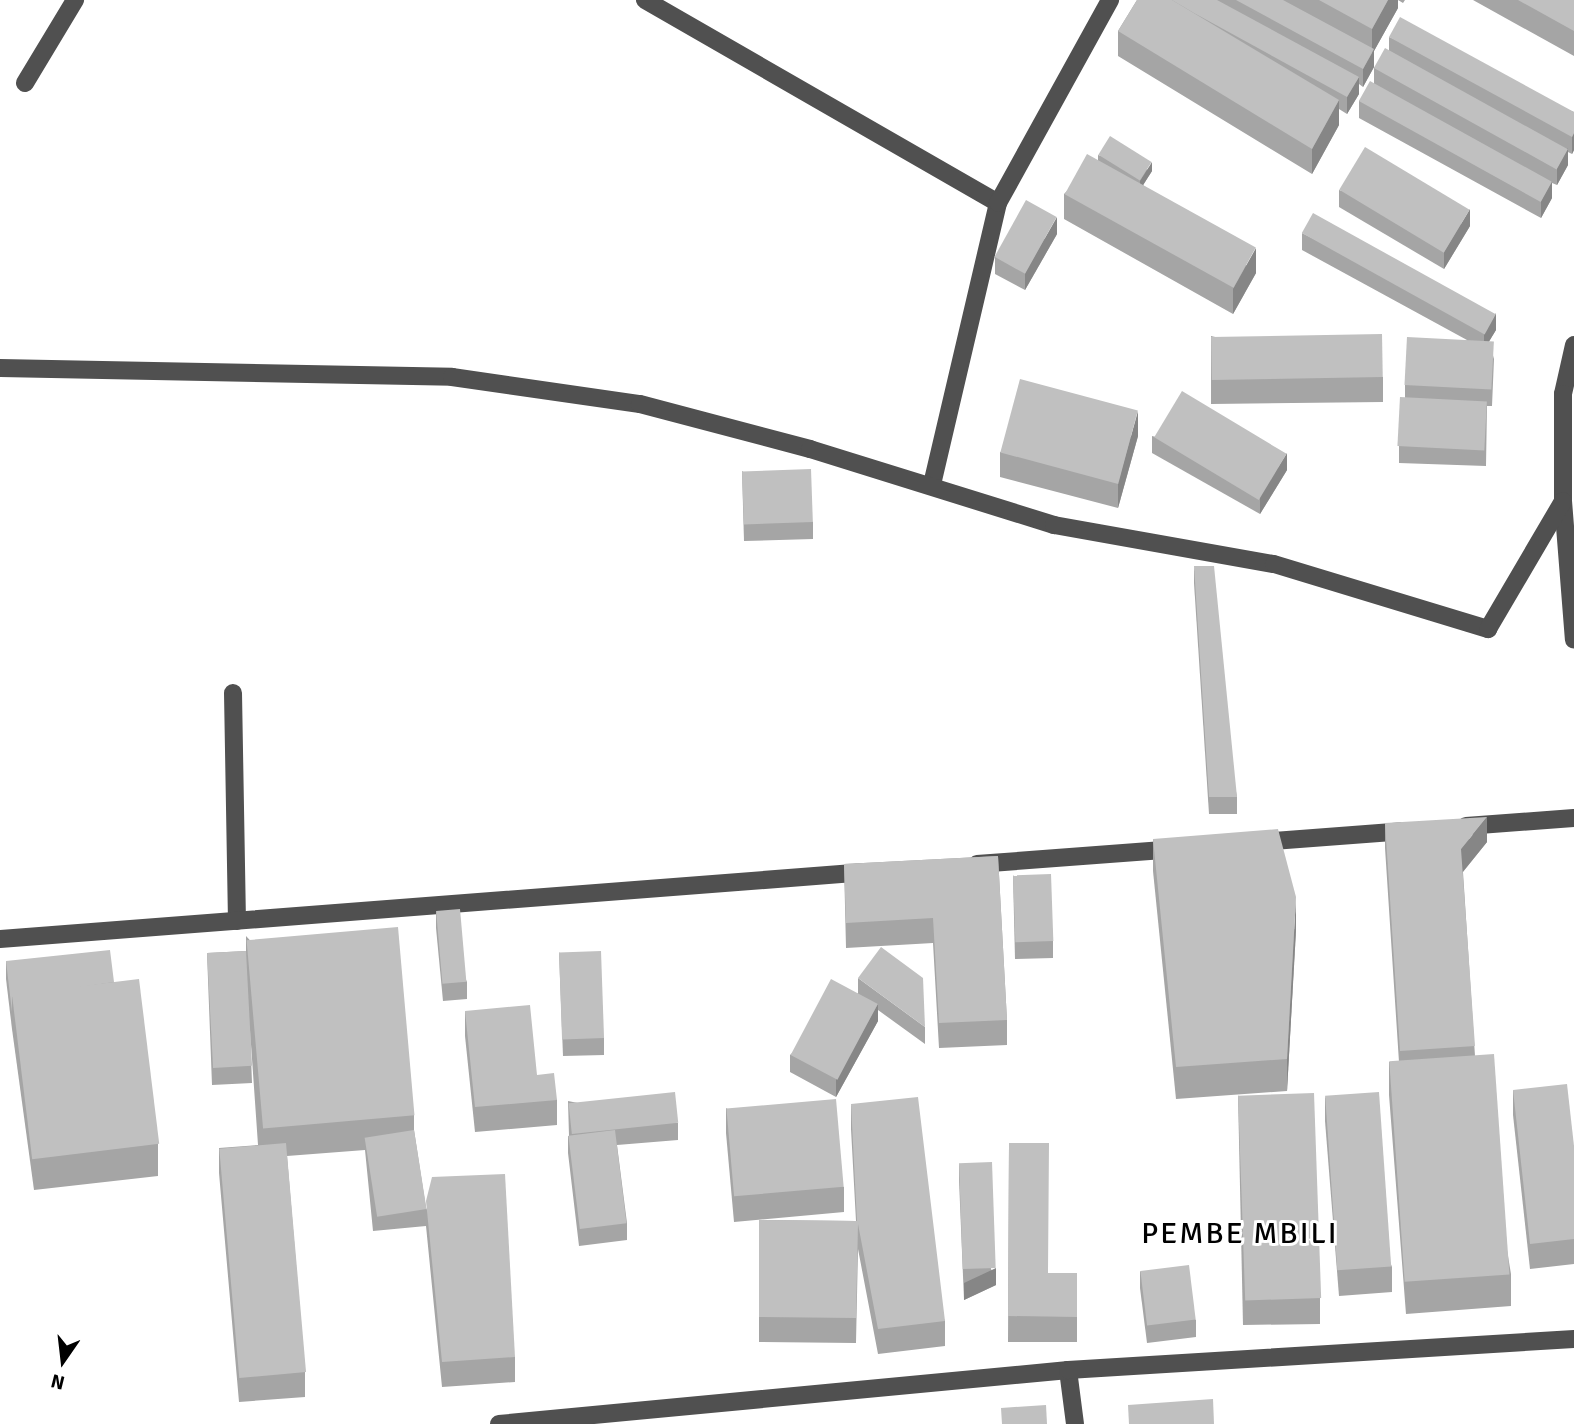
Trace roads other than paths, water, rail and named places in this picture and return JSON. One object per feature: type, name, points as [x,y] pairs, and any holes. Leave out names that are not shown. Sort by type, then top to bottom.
[{"type":"street","points":[[25,83],[75,0]]},
{"type":"street","points":[[645,0],[998,203]]},
{"type":"street","points":[[932,485],[998,203],[1110,0]]},
{"type":"street","points":[[1574,345],[1563,394],[1563,501],[1571,564],[1574,640]]},
{"type":"street","points":[[0,368],[452,377],[640,404],[932,485],[1054,525],[1274,564],[1488,629],[1563,501]]},
{"type":"street","points":[[233,693],[237,921]]},
{"type":"street","points":[[1449,828],[1574,818]]},
{"type":"street","points":[[1240,844],[1421,830]]},
{"type":"street","points":[[961,865],[1198,847]]},
{"type":"street","points":[[0,939],[892,870]]},
{"type":"street","points":[[499,1424],[1069,1370],[1574,1339]]},
{"type":"street","points":[[1069,1370],[1075,1424]]},
{"type":"district","name":"PEMBE MBILI","points":[[1240,1234]]}]
